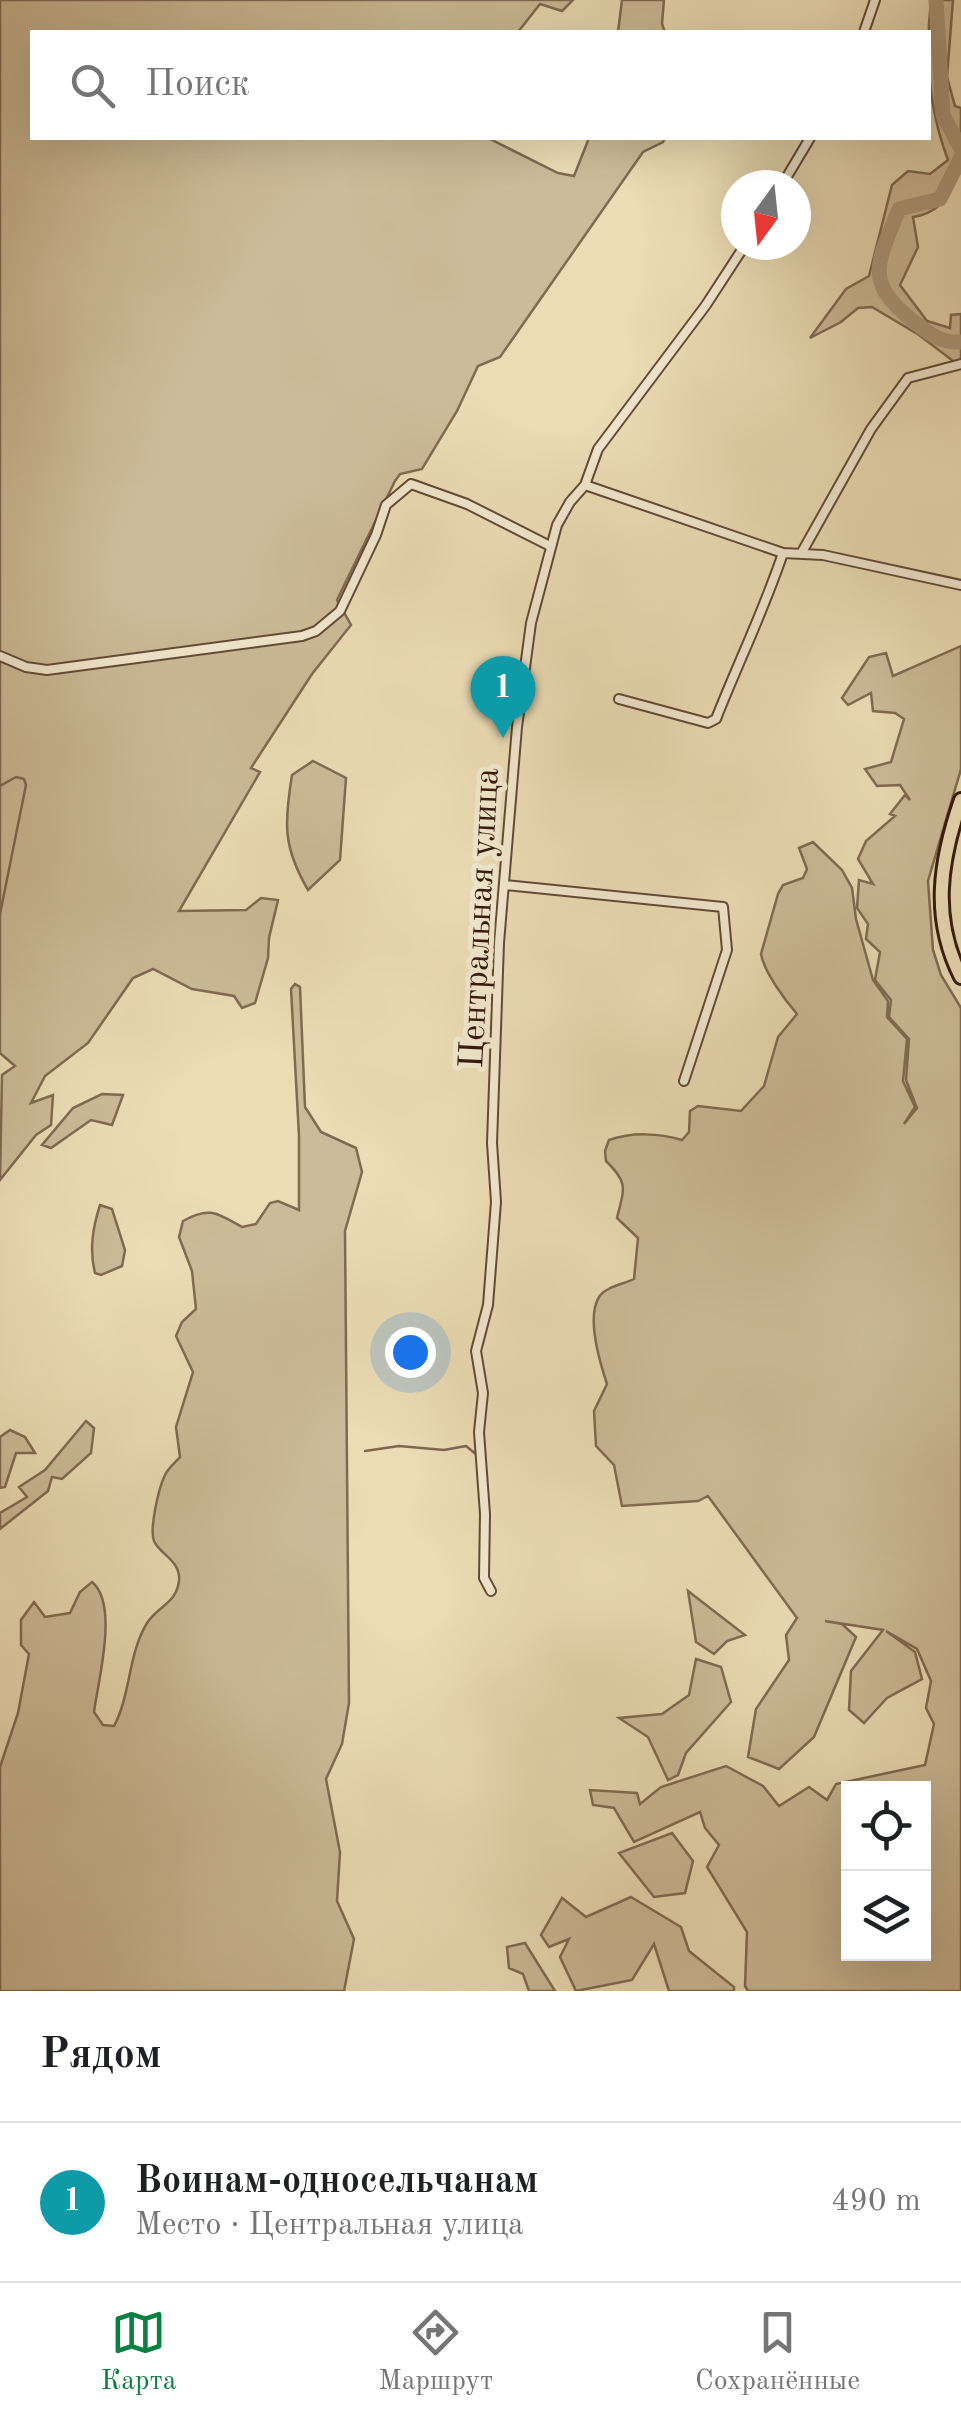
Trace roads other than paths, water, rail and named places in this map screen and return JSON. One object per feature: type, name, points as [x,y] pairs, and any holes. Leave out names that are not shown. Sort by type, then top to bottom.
[{"type":"main road","points":[[961,800],[942,868],[940,912],[949,950],[961,977]]},
{"type":"street","points":[[865,30],[875,0]]},
{"type":"street","points":[[791,170],[809,140]]},
{"type":"street","name":"Центральная улица","points":[[491,1592],[484,1578],[485,1514],[479,1432],[484,1393],[476,1352],[488,1305],[496,1202],[492,1143],[499,943],[517,727],[532,623],[550,546],[570,502],[585,485],[598,450],[735,260]]},
{"type":"street","points":[[802,552],[871,429],[908,378],[961,364]]},
{"type":"street","points":[[0,656],[46,670],[316,632],[340,612],[386,505],[411,484],[467,504],[550,546]]},
{"type":"street","points":[[585,485],[783,553],[802,552],[961,585]]},
{"type":"street","points":[[620,699],[708,723],[716,719],[745,645],[762,615],[783,553]]},
{"type":"street","points":[[506,885],[723,907],[727,950],[684,1081]]},
{"type":"waterway","points":[[936,0],[943,115],[961,149]]},
{"type":"waterway","points":[[961,157],[940,199],[899,209],[879,273],[882,285],[900,310],[938,338],[961,342]]},
{"type":"waterway","points":[[0,786],[16,777],[24,779],[26,785],[0,914]]},
{"type":"waterway","points":[[365,1451],[399,1446],[444,1450],[466,1446],[477,1455]]},
{"type":"place","name":"Воинам-односельчанам","points":[[503,738]]}]
